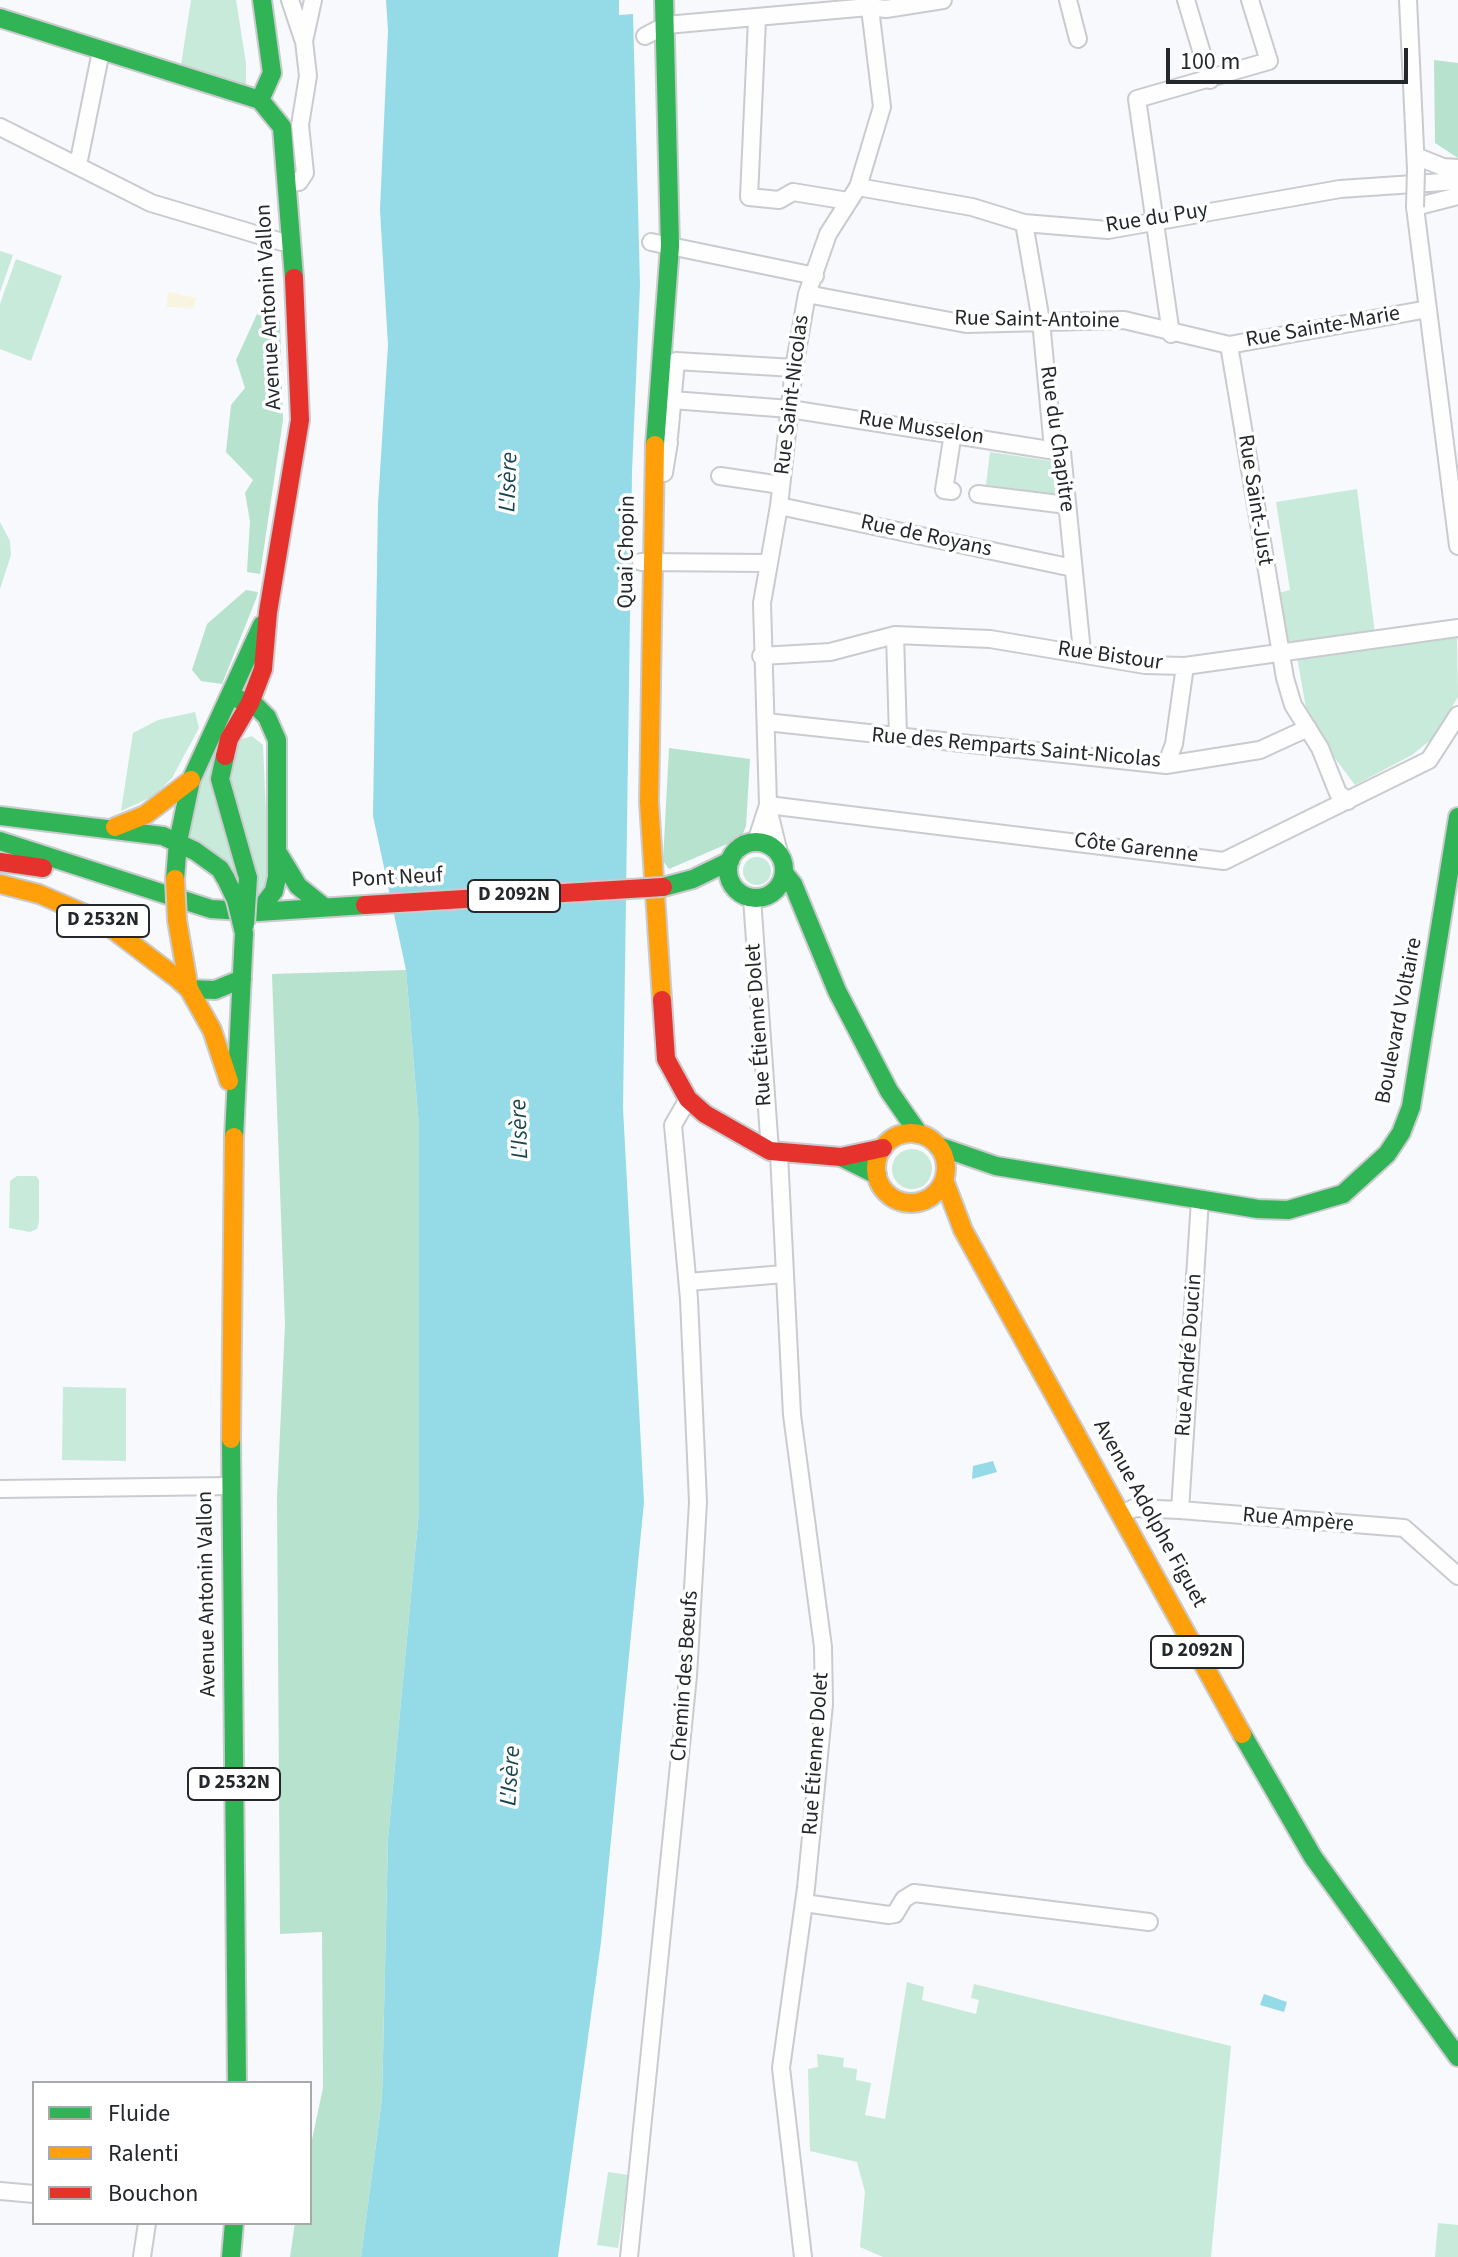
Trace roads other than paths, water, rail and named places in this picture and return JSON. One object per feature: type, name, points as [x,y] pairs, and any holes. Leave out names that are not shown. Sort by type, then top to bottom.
[{"type":"main road","points":[[0,18],[260,100],[272,73],[262,0]]},
{"type":"main road","name":"Quai Chopin","points":[[664,0],[661,244],[647,562],[649,802],[666,1059],[688,1099]]},
{"type":"main road","name":"Avenue Antonin Vallon","points":[[260,100],[282,127],[292,241],[300,420],[268,612]]},
{"type":"main road","points":[[242,979],[215,990],[189,989],[177,920],[175,879],[178,842],[191,780],[268,612]]},
{"type":"main road","points":[[244,939],[248,878],[220,779],[229,739],[250,703],[263,669],[268,612]]},
{"type":"main road","points":[[229,696],[250,703],[267,717],[277,740],[274,891],[258,912]]},
{"type":"main road","points":[[115,827],[145,815],[191,780]]},
{"type":"main road","name":"D 2532N","points":[[0,816],[115,827],[178,842],[211,862],[226,879],[244,939],[234,1105]]},
{"type":"main road","name":"Boulevard Voltaire","points":[[938,1146],[996,1166],[1200,1200],[1273,1210],[1331,1200],[1370,1174],[1394,1144],[1411,1107],[1458,817]]},
{"type":"main road","name":"D 2092N","points":[[0,841],[198,907],[258,912],[324,907]]},
{"type":"main road","points":[[809,930],[785,903],[735,889],[728,871],[730,861],[740,847],[756,842],[765,843],[779,853],[809,930],[889,1091],[919,1134],[938,1146],[945,1176],[927,1200],[917,1203],[896,1200],[881,1185],[877,1175],[893,1113],[889,1091]]},
{"type":"main road","points":[[277,852],[298,886],[324,907]]},
{"type":"main road","name":"Pont Neuf","points":[[663,887],[693,879],[730,861]]},
{"type":"main road","name":"D 2092N","points":[[0,862],[113,881]]},
{"type":"main road","points":[[761,897],[777,890],[785,874]]},
{"type":"main road","name":"D 2532N","points":[[0,884],[39,894],[102,921],[138,945],[189,989],[221,1051],[234,1105]]},
{"type":"main road","name":"Pont Neuf","points":[[324,907],[663,887],[735,889]]},
{"type":"main road","points":[[688,1099],[705,1114],[774,1152],[841,1157],[886,1144],[909,1133],[919,1134]]},
{"type":"main road","name":"Avenue Antonin Vallon","points":[[234,1105],[230,1486],[237,2081]]},
{"type":"main road","points":[[841,1157],[877,1175]]},
{"type":"main road","name":"Boulevard Voltaire","points":[[945,1176],[996,1166]]},
{"type":"main road","name":"Avenue Adolphe Figuet","points":[[945,1176],[963,1230],[1313,1857],[1458,2057]]},
{"type":"main road","name":"Avenue Adolphe Figuet","points":[[927,1200],[963,1230]]},
{"type":"main road","points":[[231,2257],[234,2225]]},
{"type":"street","points":[[287,183],[299,182],[305,173],[300,125],[308,76],[304,41],[290,0]]},
{"type":"street","points":[[304,41],[313,0]]},
{"type":"street","points":[[645,36],[666,25],[757,19],[869,4],[886,9],[943,0]]},
{"type":"street","points":[[1068,0],[1078,39]]},
{"type":"street","points":[[1186,0],[1210,80]]},
{"type":"street","points":[[1171,334],[1137,99],[1269,61],[1250,0]]},
{"type":"street","points":[[1408,0],[1417,163],[1415,207],[1458,546]]},
{"type":"street","name":"Rue Saint-Nicolas","points":[[779,853],[768,805],[761,656],[767,563],[779,506],[794,368],[807,294],[828,234],[853,194],[882,107],[869,4]]},
{"type":"street","name":"Rue du Puy","points":[[757,19],[749,197],[779,200],[793,192],[853,194],[972,207],[1024,223],[1108,230],[1340,189],[1458,181]]},
{"type":"street","points":[[78,165],[101,51]]},
{"type":"street","points":[[0,127],[151,203],[282,242],[292,241]]},
{"type":"street","points":[[1417,163],[1458,168]]},
{"type":"street","points":[[1415,207],[1458,196]]},
{"type":"street","name":"Rue du Chapitre","points":[[1024,223],[1041,321],[1053,448],[1062,452],[1082,652]]},
{"type":"street","points":[[661,244],[815,276]]},
{"type":"street","name":"Rue Saint-Antoine","points":[[807,294],[966,324],[1124,320],[1171,334]]},
{"type":"street","name":"Rue Sainte-Marie","points":[[1171,334],[1229,345],[1428,309]]},
{"type":"street","name":"Rue Saint-Just","points":[[1229,345],[1280,655],[1293,705],[1308,728],[1338,793],[1349,801]]},
{"type":"street","points":[[664,473],[676,361],[794,368]]},
{"type":"street","name":"Rue Musselon","points":[[672,400],[790,409],[1053,448]]},
{"type":"street","points":[[952,491],[944,490],[953,433]]},
{"type":"street","points":[[720,476],[781,485]]},
{"type":"street","points":[[978,494],[1067,505]]},
{"type":"street","name":"Rue de Royans","points":[[779,506],[1073,568]]},
{"type":"street","points":[[647,562],[767,563]]},
{"type":"street","name":"Rue Bistour","points":[[761,656],[830,652],[895,635],[990,639],[1145,665],[1185,666],[1458,628]]},
{"type":"street","points":[[895,635],[898,736]]},
{"type":"street","points":[[1166,765],[1174,744],[1185,666]]},
{"type":"street","name":"Côte Garenne","points":[[768,805],[1224,861],[1429,760],[1458,715]]},
{"type":"street","name":"Rue des Remparts Saint-Nicolas","points":[[766,722],[1166,765],[1260,750],[1308,728]]},
{"type":"street","name":"Rue Saint-Nicolas","points":[[756,842],[768,805]]},
{"type":"street","name":"Rue Étienne Dolet","points":[[761,897],[774,1152],[799,1484],[823,1647],[824,1704],[804,1903],[781,2068],[803,2257]]},
{"type":"street","name":"Chemin des Bœufs","points":[[629,2257],[688,1676],[698,1502],[688,1282],[673,1125],[688,1099]]},
{"type":"street","name":"Rue André Doucin","points":[[1180,1510],[1200,1200]]},
{"type":"street","points":[[688,1282],[784,1274]]},
{"type":"street","points":[[0,1489],[230,1486]]},
{"type":"street","name":"Rue Ampère","points":[[1122,1514],[1134,1508],[1180,1510],[1404,1528],[1458,1576]]},
{"type":"street","points":[[804,1903],[889,1915],[895,1914],[904,1899],[914,1893],[1149,1922]]},
{"type":"street","points":[[0,2191],[32,2194]]},
{"type":"street","points":[[142,2257],[147,2225]]},
{"type":"water","name":"L'Isère","points":[[386,0],[619,0],[619,15],[633,14],[640,285],[632,472],[623,1108],[644,1502],[601,1942],[558,2257],[361,2257],[382,2099],[388,1839],[419,1511],[419,1127],[406,970],[373,816],[378,504],[388,345],[380,210],[388,31]]},
{"type":"water","points":[[993,1461],[997,1472],[972,1479],[973,1466]]},
{"type":"water","points":[[1264,1994],[1287,2002],[1284,2012],[1260,2005]]}]
